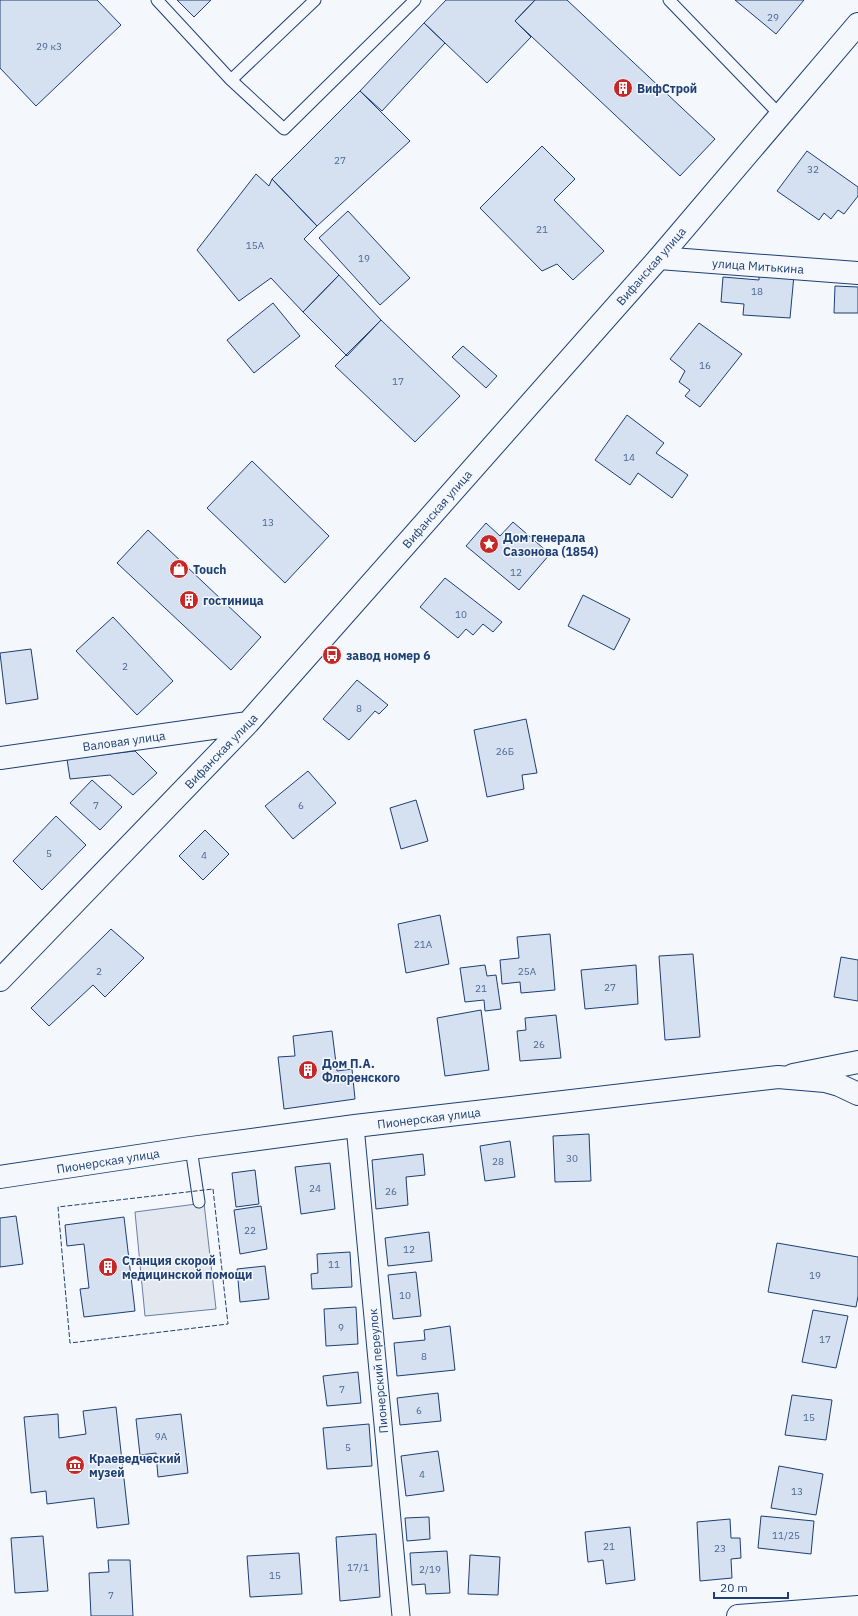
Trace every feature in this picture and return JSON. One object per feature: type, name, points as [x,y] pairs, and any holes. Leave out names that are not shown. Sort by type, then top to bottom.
[{"type":"main road","name":"Вифанская улица","points":[[0,980],[248,723],[659,258],[858,24]]},
{"type":"main road","name":"улица Митькина","points":[[659,258],[858,273]]},
{"type":"main road","name":"Валовая улица","points":[[0,758],[248,723]]},
{"type":"main road","points":[[778,1078],[858,1062]]},
{"type":"main road","name":"Пионерская улица","points":[[0,1177],[191,1148],[355,1126],[778,1078],[825,1081],[839,1085],[858,1094]]},
{"type":"main road","points":[[738,1616],[858,1607]]},
{"type":"street","name":"Пионерский переулок","points":[[355,1126],[401,1616]]},
{"type":"lane","points":[[158,0],[231,80],[284,129],[415,0]]},
{"type":"lane","points":[[231,80],[315,0]]},
{"type":"lane","points":[[670,0],[780,115]]},
{"type":"lane","points":[[191,1148],[199,1202]]},
{"type":"shaded area","points":[[204,1203],[216,1309],[145,1316],[135,1212]]},
{"type":"building","points":[[0,0],[97,0],[121,25],[36,106],[0,68]]},
{"type":"building","points":[[177,0],[211,0],[194,17]]},
{"type":"building","points":[[446,0],[535,0],[515,21],[531,37],[487,83],[424,23]]},
{"type":"building","name":"ВифСтрой","points":[[535,0],[567,0],[715,139],[680,176],[515,21]]},
{"type":"building","points":[[735,0],[804,0],[776,34]]},
{"type":"building","points":[[424,23],[445,43],[382,111],[360,91]]},
{"type":"building","points":[[360,91],[410,141],[317,226],[272,179]]},
{"type":"building","points":[[542,146],[575,179],[554,200],[604,251],[573,280],[557,264],[542,271],[480,208]]},
{"type":"building","points":[[807,151],[858,187],[858,196],[844,214],[838,210],[831,219],[824,213],[819,220],[777,191]]},
{"type":"building","points":[[256,174],[269,186],[272,179],[317,226],[304,239],[339,275],[303,312],[271,278],[239,301],[197,250]]},
{"type":"building","points":[[348,211],[410,278],[380,305],[319,238]]},
{"type":"building","points":[[759,273],[794,275],[790,318],[743,315],[744,304],[721,302],[723,277],[759,280]]},
{"type":"building","points":[[339,275],[381,320],[347,356],[303,312]]},
{"type":"building","points":[[835,286],[858,287],[858,313],[834,313]]},
{"type":"building","points":[[273,303],[300,336],[254,373],[227,340]]},
{"type":"building","points":[[381,320],[460,396],[415,442],[335,366]]},
{"type":"building","points":[[699,323],[742,354],[700,407],[685,396],[690,390],[679,382],[685,371],[670,359]]},
{"type":"building","points":[[463,346],[497,376],[486,388],[452,357]]},
{"type":"building","points":[[627,415],[664,443],[656,453],[688,475],[672,498],[638,473],[630,485],[595,460]]},
{"type":"building","points":[[252,461],[329,536],[285,583],[207,508]]},
{"type":"building","points":[[513,522],[550,554],[519,590],[466,546],[486,523],[500,536]]},
{"type":"building","name":"гостиница","points":[[148,530],[261,637],[231,670],[117,563]]},
{"type":"building","points":[[445,578],[502,622],[493,632],[483,624],[473,635],[466,629],[458,638],[420,607]]},
{"type":"building","points":[[583,595],[630,619],[614,650],[568,626]]},
{"type":"building","points":[[113,617],[173,681],[137,715],[76,651]]},
{"type":"building","points":[[31,649],[38,699],[6,704],[0,653]]},
{"type":"building","points":[[357,680],[388,705],[379,714],[375,711],[349,740],[323,719]]},
{"type":"building","points":[[526,719],[537,773],[522,775],[524,789],[487,797],[474,730]]},
{"type":"building","points":[[135,751],[157,773],[133,795],[110,775],[70,779],[67,759]]},
{"type":"building","points":[[308,771],[336,803],[293,839],[265,806]]},
{"type":"building","points":[[92,780],[122,807],[100,830],[70,803]]},
{"type":"building","points":[[416,800],[428,841],[401,849],[390,808]]},
{"type":"building","points":[[56,816],[86,845],[42,890],[13,861]]},
{"type":"building","points":[[205,830],[229,854],[203,880],[179,856]]},
{"type":"building","points":[[440,915],[449,964],[406,973],[398,924]]},
{"type":"building","points":[[111,929],[144,958],[105,997],[93,985],[49,1026],[31,1008]]},
{"type":"building","points":[[550,934],[555,990],[521,993],[520,982],[502,984],[500,960],[519,958],[517,937]]},
{"type":"building","points":[[693,954],[700,1037],[665,1040],[659,956]]},
{"type":"building","points":[[841,957],[858,960],[858,1001],[834,997]]},
{"type":"building","points":[[485,965],[487,976],[496,975],[501,1009],[485,1011],[484,1000],[465,1002],[460,968]]},
{"type":"building","points":[[636,965],[638,1004],[585,1009],[581,970]]},
{"type":"building","points":[[481,1010],[489,1070],[445,1076],[437,1018]]},
{"type":"building","points":[[556,1015],[561,1058],[520,1061],[517,1031],[526,1030],[525,1018]]},
{"type":"building","name":"Дом П.А. Флоренского","points":[[332,1031],[337,1071],[352,1069],[355,1099],[284,1109],[278,1057],[295,1056],[293,1036]]},
{"type":"building","points":[[589,1134],[591,1181],[555,1182],[553,1136]]},
{"type":"building","points":[[510,1141],[515,1177],[485,1181],[480,1146]]},
{"type":"building","points":[[423,1154],[425,1175],[406,1177],[408,1205],[376,1209],[372,1160]]},
{"type":"building","points":[[330,1163],[335,1209],[301,1214],[295,1167]]},
{"type":"building","points":[[255,1170],[259,1204],[236,1207],[232,1173]]},
{"type":"building","points":[[261,1206],[267,1249],[240,1254],[234,1210]]},
{"type":"building","points":[[16,1216],[23,1264],[0,1267],[0,1218]]},
{"type":"building","name":"Станция скорой медицинской помощи","points":[[124,1217],[135,1311],[84,1317],[80,1289],[89,1288],[84,1244],[67,1246],[65,1225]]},
{"type":"building","points":[[429,1232],[432,1261],[388,1266],[385,1238]]},
{"type":"building","points":[[777,1243],[858,1257],[858,1296],[856,1307],[768,1292]]},
{"type":"building","points":[[350,1252],[352,1287],[312,1289],[311,1274],[318,1273],[317,1254]]},
{"type":"building","points":[[265,1266],[269,1299],[240,1302],[237,1269]]},
{"type":"building","points":[[416,1272],[421,1316],[393,1319],[388,1275]]},
{"type":"building","points":[[356,1307],[358,1344],[326,1346],[324,1309]]},
{"type":"building","points":[[813,1310],[848,1316],[836,1368],[802,1362]]},
{"type":"building","points":[[450,1326],[455,1370],[397,1376],[394,1343],[425,1340],[424,1330]]},
{"type":"building","points":[[358,1372],[361,1403],[327,1406],[323,1376]]},
{"type":"building","points":[[438,1393],[441,1421],[400,1425],[397,1398]]},
{"type":"building","points":[[792,1395],[832,1400],[826,1440],[785,1435]]},
{"type":"building","name":"Краеведческий музей","points":[[116,1407],[129,1524],[97,1528],[94,1498],[47,1504],[46,1491],[31,1493],[24,1417],[58,1414],[59,1438],[86,1434],[83,1411]]},
{"type":"building","points":[[181,1414],[188,1473],[158,1477],[156,1453],[140,1455],[136,1419]]},
{"type":"building","points":[[369,1424],[372,1466],[327,1469],[323,1428]]},
{"type":"building","points":[[438,1451],[444,1491],[406,1496],[401,1456]]},
{"type":"building","points":[[779,1466],[823,1474],[816,1515],[771,1508]]},
{"type":"building","points":[[761,1516],[814,1521],[811,1554],[758,1548]]},
{"type":"building","points":[[429,1517],[430,1539],[407,1541],[405,1518]]},
{"type":"building","points":[[730,1519],[731,1538],[740,1538],[741,1558],[731,1559],[732,1578],[700,1581],[697,1522]]},
{"type":"building","points":[[630,1527],[635,1580],[606,1584],[603,1560],[588,1562],[585,1532]]},
{"type":"building","points":[[376,1534],[380,1597],[340,1601],[336,1537]]},
{"type":"building","points":[[43,1536],[48,1591],[15,1593],[11,1538]]},
{"type":"building","points":[[447,1551],[450,1593],[426,1594],[425,1584],[412,1585],[410,1553]]},
{"type":"building","points":[[299,1553],[302,1594],[250,1597],[247,1556]]},
{"type":"building","points":[[470,1555],[500,1557],[498,1595],[468,1594]]},
{"type":"building","points":[[108,1560],[130,1560],[133,1616],[91,1616],[89,1573],[109,1572]]},
{"type":"fence","points":[[213,1189],[228,1324],[70,1343],[58,1207],[213,1189]]},
{"type":"place","name":"ВифСтрой","points":[[623,88]]},
{"type":"place","name":"Дом генерала Сазонова (1854)","points":[[489,544]]},
{"type":"place","name":"Touch","points":[[179,569]]},
{"type":"place","name":"гостиница","points":[[189,600]]},
{"type":"place","name":"завод номер 6","points":[[332,655]]},
{"type":"place","name":"Дом П.А. Флоренского","points":[[308,1070]]},
{"type":"place","name":"Станция скорой медицинской помощи","points":[[108,1267]]},
{"type":"place","name":"Краеведческий музей","points":[[75,1465]]}]
